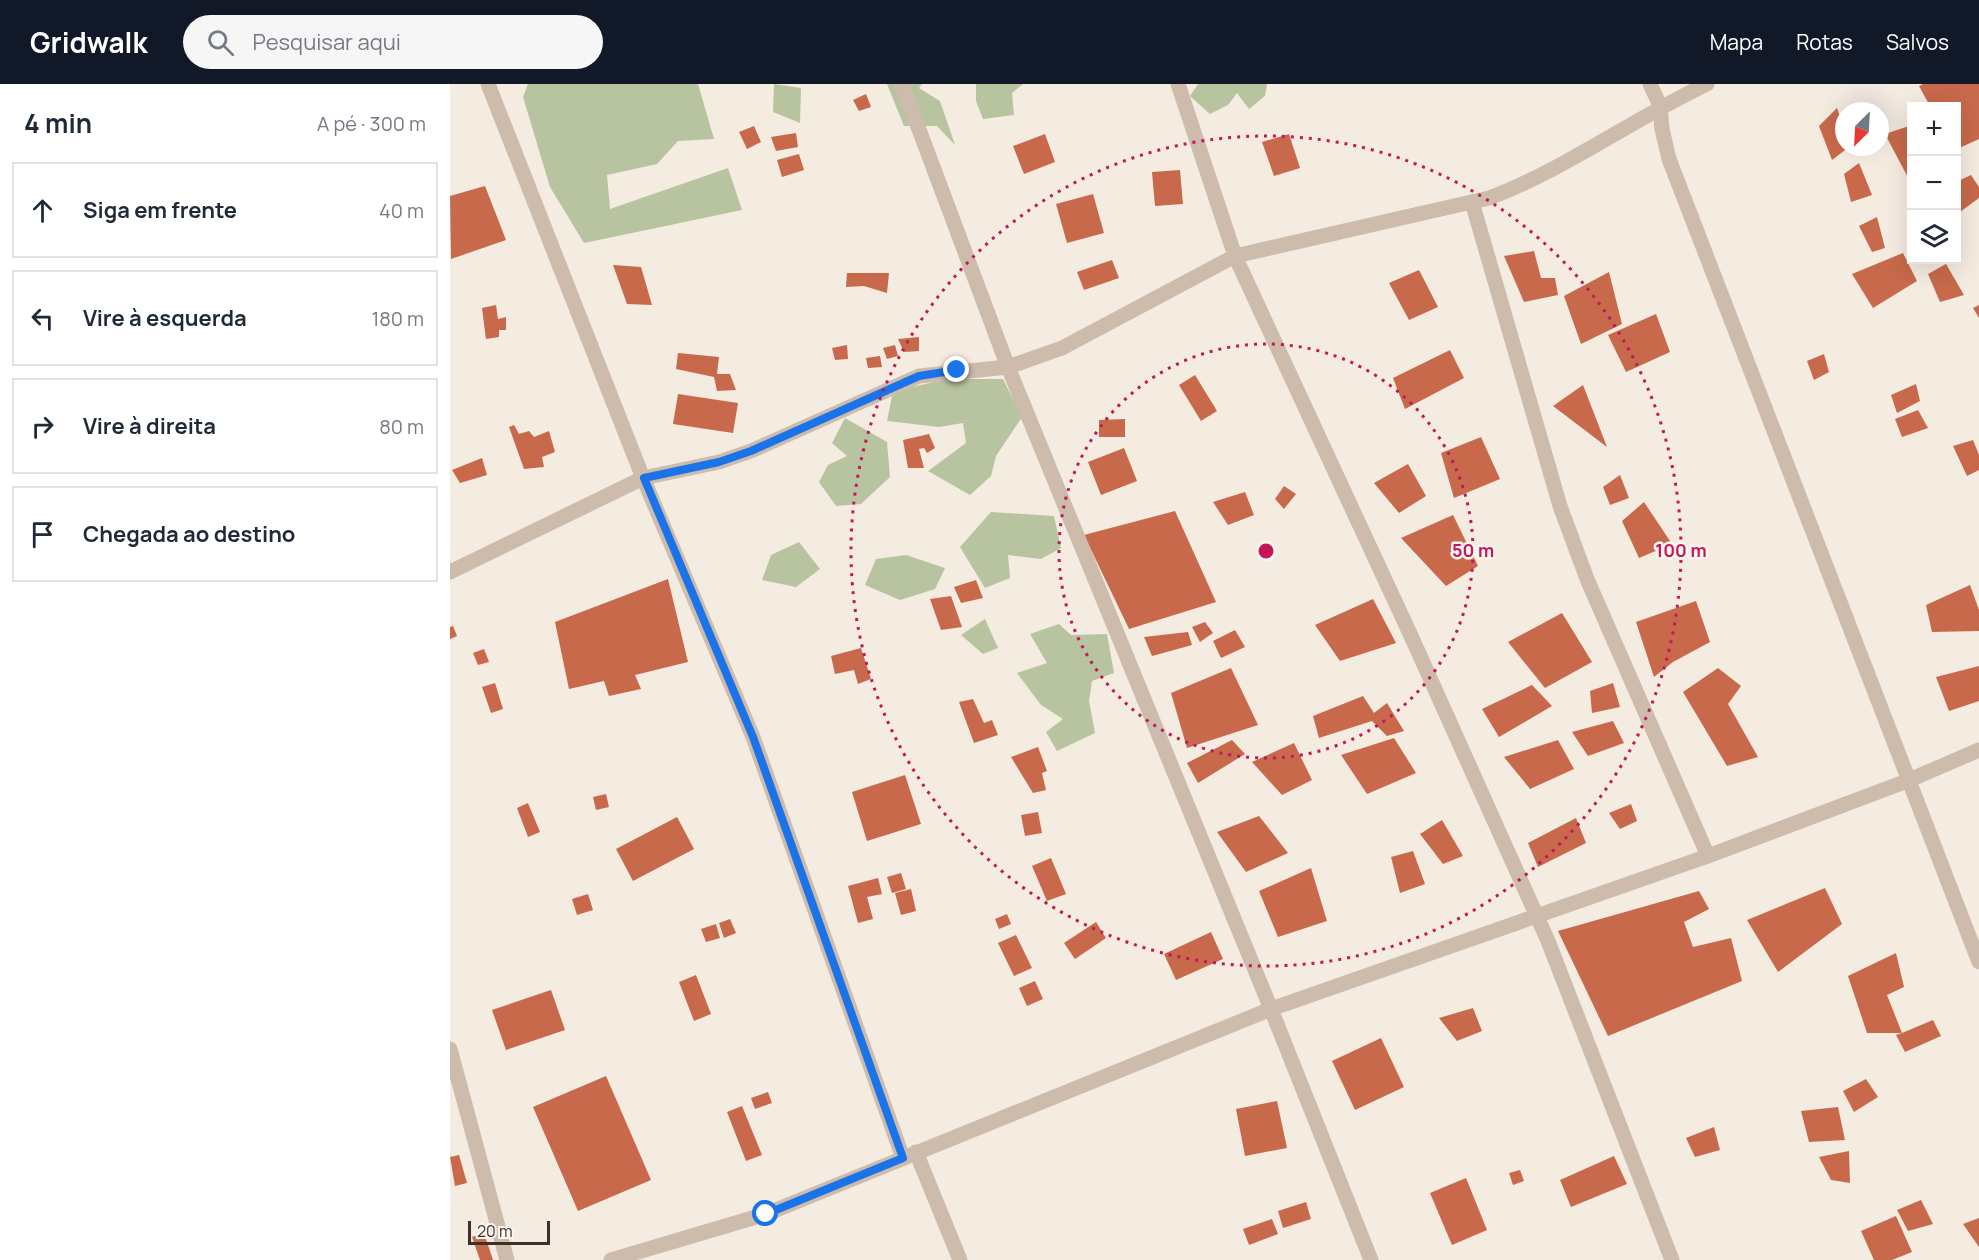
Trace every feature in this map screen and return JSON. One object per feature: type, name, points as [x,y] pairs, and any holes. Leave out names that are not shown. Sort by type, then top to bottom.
[{"type":"street","points":[[488,84],[644,478],[753,737],[909,1155],[960,1260]]},
{"type":"street","points":[[902,84],[1008,367],[1271,1009],[1371,1260]]},
{"type":"street","points":[[1178,84],[1235,256],[1412,638],[1548,941],[1672,1260]]},
{"type":"street","points":[[1650,84],[1660,106],[1662,129],[1669,159],[1907,781],[1979,962]]},
{"type":"street","points":[[450,572],[644,478],[719,462],[751,451],[919,376],[1008,367],[1062,348],[1235,256],[1472,202],[1529,183],[1660,106],[1707,84]]},
{"type":"street","points":[[1472,202],[1560,506],[1587,579],[1708,856]]},
{"type":"street","points":[[611,1260],[766,1214],[1271,1009],[1708,856],[1907,781],[1979,750]]},
{"type":"street","points":[[450,1049],[507,1260]]},
{"type":"green space","points":[[528,84],[698,84],[714,139],[678,141],[657,164],[607,175],[610,209],[728,168],[742,210],[584,243],[550,187],[523,97]]},
{"type":"green space","points":[[774,84],[801,88],[800,123],[773,112]]},
{"type":"green space","points":[[887,84],[922,84],[919,88],[940,101],[955,145],[937,126],[904,126]]},
{"type":"green space","points":[[976,84],[1023,84],[1012,93],[1014,115],[983,119],[976,101]]},
{"type":"green space","points":[[1198,84],[1267,84],[1265,96],[1249,109],[1237,93],[1228,105],[1210,114],[1190,96]]},
{"type":"green space","points":[[948,379],[1003,379],[1022,417],[996,456],[991,476],[970,495],[928,471],[966,443],[963,423],[939,427],[887,421],[893,391]]},
{"type":"green space","points":[[845,418],[887,442],[890,477],[861,504],[836,506],[819,482],[828,465],[847,456],[832,443]]},
{"type":"green space","points":[[991,512],[1054,516],[1061,548],[1041,559],[1008,555],[1010,578],[985,588],[960,547]]},
{"type":"green space","points":[[799,542],[820,569],[796,587],[762,580],[771,555]]},
{"type":"green space","points":[[906,555],[945,568],[935,589],[900,600],[865,585],[876,559]]},
{"type":"green space","points":[[985,619],[998,648],[983,654],[961,635]]},
{"type":"green space","points":[[1059,624],[1071,635],[1107,634],[1114,673],[1092,681],[1089,701],[1095,733],[1057,751],[1046,732],[1063,719],[1041,705],[1017,673],[1047,663],[1030,634]]},
{"type":"building","points":[[1923,84],[1979,84],[1979,139],[1961,147],[1961,102],[1928,102],[1919,86]]},
{"type":"building","points":[[866,94],[871,107],[859,111],[853,100]]},
{"type":"building","points":[[1835,110],[1835,156],[1837,156],[1832,160],[1819,126]]},
{"type":"building","points":[[754,126],[761,142],[747,149],[739,132]]},
{"type":"building","points":[[1907,127],[1907,176],[1889,142],[1889,133]]},
{"type":"building","points":[[796,133],[798,147],[776,151],[771,137]]},
{"type":"building","points":[[1045,134],[1055,162],[1024,174],[1013,146]]},
{"type":"building","points":[[1289,134],[1300,168],[1274,176],[1262,142]]},
{"type":"building","points":[[799,154],[804,170],[782,177],[777,160]]},
{"type":"building","points":[[1859,163],[1872,195],[1851,202],[1844,174]]},
{"type":"building","points":[[1180,170],[1183,204],[1155,206],[1152,172]]},
{"type":"building","points":[[1971,175],[1979,187],[1979,198],[1961,211],[1961,210],[1961,180]]},
{"type":"building","points":[[485,186],[506,240],[451,259],[450,196]]},
{"type":"building","points":[[1093,194],[1104,233],[1067,243],[1056,204]]},
{"type":"building","points":[[1877,217],[1885,248],[1872,252],[1859,226]]},
{"type":"building","points":[[1534,251],[1541,278],[1555,278],[1558,295],[1524,302],[1504,256]]},
{"type":"building","points":[[1903,253],[1917,281],[1873,308],[1852,274]]},
{"type":"building","points":[[1112,260],[1119,278],[1084,290],[1077,272]]},
{"type":"building","points":[[1946,264],[1964,295],[1940,302],[1928,274]]},
{"type":"building","points":[[613,265],[641,267],[652,305],[627,304]]},
{"type":"building","points":[[1419,270],[1438,307],[1409,320],[1389,283]]},
{"type":"building","points":[[1609,272],[1622,324],[1581,344],[1564,296]]},
{"type":"building","points":[[847,273],[889,273],[887,293],[864,286],[846,287]]},
{"type":"building","points":[[496,305],[498,319],[506,317],[506,330],[499,330],[499,337],[486,339],[482,308]]},
{"type":"building","points":[[1979,305],[1979,318],[1973,308]]},
{"type":"building","points":[[1656,314],[1670,352],[1626,372],[1608,335]]},
{"type":"building","points":[[919,337],[919,351],[904,352],[898,339]]},
{"type":"building","points":[[847,345],[848,359],[835,360],[832,348]]},
{"type":"building","points":[[895,345],[898,356],[887,359],[883,348]]},
{"type":"building","points":[[1450,350],[1464,378],[1405,409],[1393,378]]},
{"type":"building","points":[[678,353],[719,357],[717,374],[730,374],[736,390],[717,391],[714,377],[676,369]]},
{"type":"building","points":[[1824,354],[1829,372],[1814,380],[1807,361]]},
{"type":"building","points":[[880,356],[882,367],[868,368],[866,358]]},
{"type":"building","points":[[1195,375],[1217,411],[1201,421],[1179,385]]},
{"type":"building","points":[[1916,384],[1920,401],[1897,413],[1891,395]]},
{"type":"building","points":[[1583,385],[1607,447],[1553,406]]},
{"type":"building","points":[[678,394],[738,403],[733,433],[673,424]]},
{"type":"building","points":[[1918,410],[1928,428],[1902,437],[1895,419]]},
{"type":"building","points":[[1125,419],[1125,437],[1099,437],[1099,420]]},
{"type":"building","points":[[514,425],[519,434],[529,431],[534,437],[549,431],[555,452],[542,457],[544,467],[524,469],[509,427]]},
{"type":"building","points":[[929,434],[935,448],[927,453],[924,448],[919,449],[924,468],[908,468],[903,440]]},
{"type":"building","points":[[1481,437],[1500,479],[1454,498],[1441,453]]},
{"type":"building","points":[[1973,440],[1979,455],[1979,470],[1967,476],[1953,446]]},
{"type":"building","points":[[1124,448],[1137,481],[1101,495],[1088,462]]},
{"type":"building","points":[[482,458],[487,475],[460,483],[452,470]]},
{"type":"building","points":[[1408,464],[1426,496],[1399,513],[1374,483]]},
{"type":"building","points":[[1620,475],[1629,498],[1610,505],[1603,487]]},
{"type":"building","points":[[1284,486],[1296,494],[1284,509],[1275,499]]},
{"type":"building","points":[[1245,492],[1254,515],[1228,525],[1213,502]]},
{"type":"building","points":[[1644,502],[1672,544],[1639,558],[1622,521]]},
{"type":"building","points":[[1175,511],[1216,602],[1129,629],[1084,535]]},
{"type":"building","points":[[1453,515],[1478,566],[1446,586],[1401,538]]},
{"type":"building","points":[[668,579],[688,662],[635,675],[641,689],[609,696],[604,681],[569,689],[555,622]]},
{"type":"building","points":[[976,580],[983,598],[961,603],[954,587]]},
{"type":"building","points":[[1970,585],[1979,610],[1979,631],[1932,632],[1926,605]]},
{"type":"building","points":[[951,596],[962,627],[941,630],[930,599]]},
{"type":"building","points":[[1373,599],[1396,643],[1340,661],[1315,625]]},
{"type":"building","points":[[1696,601],[1710,642],[1673,662],[1654,677],[1636,622]]},
{"type":"building","points":[[1562,613],[1592,662],[1545,688],[1508,642]]},
{"type":"building","points":[[1205,622],[1213,633],[1200,642],[1192,627]]},
{"type":"building","points":[[453,626],[457,636],[450,639],[450,627]]},
{"type":"building","points":[[1235,630],[1245,647],[1221,658],[1213,641]]},
{"type":"building","points":[[1188,632],[1192,645],[1152,656],[1144,637]]},
{"type":"building","points":[[861,648],[871,679],[858,684],[854,670],[835,674],[831,656]]},
{"type":"building","points":[[484,649],[489,662],[478,665],[473,653]]},
{"type":"building","points":[[1979,666],[1979,701],[1949,711],[1936,677]]},
{"type":"building","points":[[1231,668],[1258,725],[1187,748],[1171,693]]},
{"type":"building","points":[[1718,668],[1741,686],[1728,704],[1758,757],[1727,766],[1683,692]]},
{"type":"building","points":[[495,683],[503,709],[491,713],[482,687]]},
{"type":"building","points":[[1613,683],[1620,707],[1592,713],[1590,691]]},
{"type":"building","points":[[1532,685],[1552,706],[1499,737],[1482,709]]},
{"type":"building","points":[[1363,696],[1374,713],[1387,703],[1404,731],[1387,736],[1372,721],[1319,738],[1313,716]]},
{"type":"building","points":[[973,699],[984,723],[992,720],[998,735],[974,743],[959,702]]},
{"type":"building","points":[[1613,721],[1624,743],[1588,756],[1572,732]]},
{"type":"building","points":[[1394,738],[1416,773],[1367,794],[1341,755]]},
{"type":"building","points":[[1232,740],[1245,754],[1198,783],[1187,763]]},
{"type":"building","points":[[1558,740],[1574,769],[1530,789],[1504,757]]},
{"type":"building","points":[[1294,743],[1312,780],[1282,795],[1252,762]]},
{"type":"building","points":[[1038,747],[1047,771],[1042,773],[1046,790],[1033,793],[1011,757]]},
{"type":"building","points":[[905,775],[921,824],[867,841],[852,792]]},
{"type":"building","points":[[606,794],[609,807],[596,810],[593,797]]},
{"type":"building","points":[[528,803],[540,832],[528,837],[517,808]]},
{"type":"building","points":[[1631,804],[1637,821],[1620,829],[1609,813]]},
{"type":"building","points":[[1038,812],[1042,833],[1025,836],[1021,815]]},
{"type":"building","points":[[1259,816],[1288,853],[1246,872],[1217,832]]},
{"type":"building","points":[[677,817],[694,849],[633,881],[616,849]]},
{"type":"building","points":[[1576,818],[1586,843],[1538,867],[1528,843]]},
{"type":"building","points":[[1442,820],[1463,856],[1443,864],[1420,834]]},
{"type":"building","points":[[1413,851],[1425,884],[1400,893],[1391,857]]},
{"type":"building","points":[[1051,858],[1066,894],[1047,901],[1032,866]]},
{"type":"building","points":[[1311,868],[1327,921],[1278,937],[1259,891]]},
{"type":"building","points":[[901,873],[906,889],[892,893],[887,877]]},
{"type":"building","points":[[878,878],[882,894],[867,897],[873,919],[858,923],[848,886]]},
{"type":"building","points":[[1825,888],[1842,924],[1778,972],[1747,920]]},
{"type":"building","points":[[911,889],[916,911],[901,915],[895,893]]},
{"type":"building","points":[[1699,891],[1709,909],[1684,922],[1693,947],[1731,938],[1742,981],[1608,1036],[1558,931]]},
{"type":"building","points":[[588,894],[593,910],[577,915],[572,899]]},
{"type":"building","points":[[1007,914],[1011,924],[999,929],[995,919]]},
{"type":"building","points":[[730,919],[736,933],[724,938],[719,923]]},
{"type":"building","points":[[1096,922],[1106,938],[1075,959],[1064,943]]},
{"type":"building","points":[[716,924],[720,938],[706,942],[701,929]]},
{"type":"building","points":[[1211,932],[1223,959],[1176,980],[1164,954]]},
{"type":"building","points":[[1016,935],[1032,968],[1014,976],[998,943]]},
{"type":"building","points":[[1896,953],[1904,987],[1887,995],[1902,1033],[1867,1033],[1848,976]]},
{"type":"building","points":[[696,975],[711,1014],[694,1021],[679,982]]},
{"type":"building","points":[[1035,981],[1043,999],[1027,1006],[1019,988]]},
{"type":"building","points":[[551,990],[565,1030],[506,1050],[492,1010]]},
{"type":"building","points":[[1473,1008],[1482,1031],[1457,1041],[1439,1018]]},
{"type":"building","points":[[1933,1020],[1941,1036],[1905,1052],[1896,1035]]},
{"type":"building","points":[[1381,1038],[1404,1087],[1355,1110],[1332,1061]]},
{"type":"building","points":[[606,1076],[651,1180],[578,1211],[533,1107]]},
{"type":"building","points":[[1866,1079],[1878,1097],[1854,1112],[1843,1091]]},
{"type":"building","points":[[768,1092],[772,1103],[755,1109],[751,1098]]},
{"type":"building","points":[[1277,1101],[1287,1148],[1245,1156],[1236,1109]]},
{"type":"building","points":[[742,1106],[762,1155],[746,1161],[727,1112]]},
{"type":"building","points":[[1838,1107],[1845,1140],[1809,1142],[1801,1111]]},
{"type":"building","points":[[1714,1127],[1720,1150],[1695,1157],[1686,1138]]},
{"type":"building","points":[[1849,1151],[1850,1183],[1831,1180],[1819,1157]]},
{"type":"building","points":[[459,1155],[467,1183],[455,1186],[450,1157]]},
{"type":"building","points":[[1614,1156],[1627,1184],[1571,1207],[1560,1180]]},
{"type":"building","points":[[1520,1170],[1524,1181],[1513,1185],[1509,1173]]},
{"type":"building","points":[[1466,1178],[1487,1230],[1452,1245],[1430,1193]]},
{"type":"building","points":[[1921,1200],[1933,1224],[1908,1231],[1897,1210]]},
{"type":"building","points":[[1306,1202],[1311,1219],[1283,1228],[1278,1211]]},
{"type":"building","points":[[1896,1216],[1912,1252],[1892,1260],[1874,1260],[1861,1231]]},
{"type":"building","points":[[1979,1218],[1979,1247],[1963,1224]]},
{"type":"building","points":[[1272,1219],[1278,1234],[1249,1245],[1243,1229]]},
{"type":"building","points":[[484,1233],[493,1260],[480,1260],[472,1237]]},
{"type":"route","points":[[766,1214],[903,1158],[753,737],[644,478],[719,462],[751,451],[919,376],[957,370]]}]
